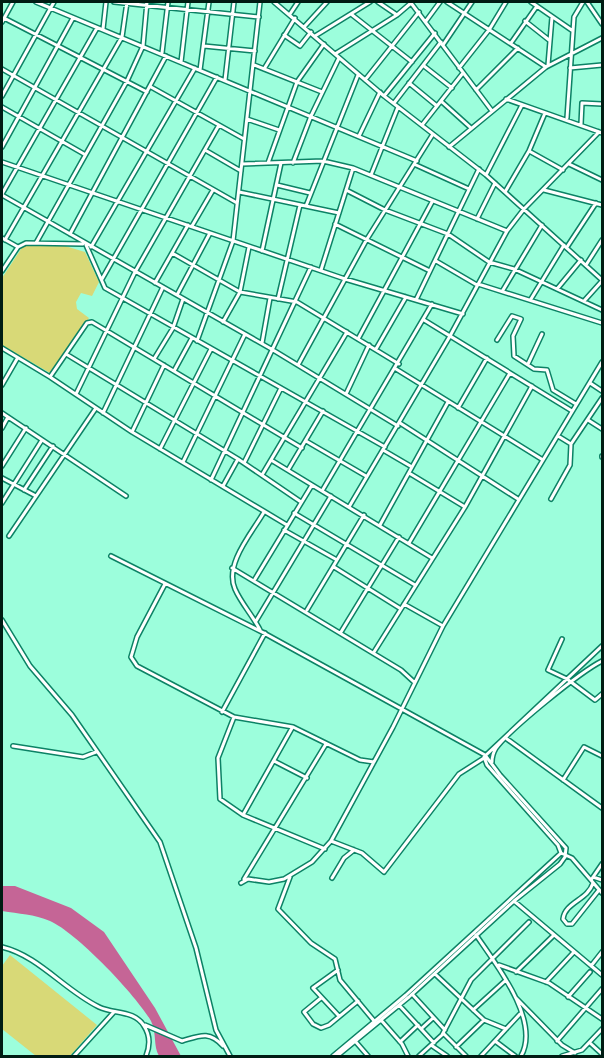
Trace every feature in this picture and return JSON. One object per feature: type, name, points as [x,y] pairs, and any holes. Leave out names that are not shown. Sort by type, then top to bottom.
[{"type":"street","points":[[13,2],[3,20],[147,92]]},
{"type":"street","points":[[36,2],[359,136],[469,189]]},
{"type":"street","points":[[2,96],[54,2]]},
{"type":"street","points":[[103,30],[106,2]]},
{"type":"street","points":[[114,2],[259,18]]},
{"type":"street","points":[[18,247],[3,239],[63,141],[122,37],[127,2]]},
{"type":"street","points":[[162,53],[168,2]]},
{"type":"street","points":[[181,62],[188,2]]},
{"type":"street","points":[[200,70],[209,2]]},
{"type":"street","points":[[225,80],[234,2]]},
{"type":"street","points":[[196,340],[233,241],[260,2]]},
{"type":"street","points":[[274,2],[358,75],[479,169],[603,281],[584,301]]},
{"type":"street","points":[[290,14],[298,2]]},
{"type":"street","points":[[304,26],[327,2]]},
{"type":"street","points":[[315,36],[370,2]]},
{"type":"street","points":[[378,2],[397,15]]},
{"type":"street","points":[[335,54],[397,15],[411,2],[492,111]]},
{"type":"street","points":[[426,21],[440,2]]},
{"type":"street","points":[[447,2],[547,66]]},
{"type":"street","points":[[393,103],[442,44],[471,2]]},
{"type":"street","points":[[459,68],[489,30],[506,2]]},
{"type":"street","points":[[531,2],[573,31]]},
{"type":"street","points":[[567,118],[575,14],[585,2],[603,24]]},
{"type":"street","points":[[36,243],[100,125],[127,81],[143,46],[147,4]]},
{"type":"street","points":[[512,43],[537,6]]},
{"type":"street","points":[[365,80],[419,12]]},
{"type":"street","points":[[351,14],[412,62]]},
{"type":"street","points":[[547,66],[552,16]]},
{"type":"street","points":[[2,147],[73,18]]},
{"type":"street","points":[[264,69],[295,18]]},
{"type":"street","points":[[525,21],[549,40]]},
{"type":"street","points":[[97,28],[2,195],[262,343],[372,410],[428,440],[484,474],[518,499]]},
{"type":"street","points":[[284,35],[300,46],[311,32]]},
{"type":"street","points":[[384,96],[435,33]]},
{"type":"street","points":[[449,147],[547,66],[603,38]]},
{"type":"street","points":[[268,163],[297,82],[324,44]]},
{"type":"street","points":[[204,46],[255,51]]},
{"type":"street","points":[[476,90],[518,48]]},
{"type":"street","points":[[70,234],[166,56]]},
{"type":"street","points":[[293,163],[311,116],[339,58]]},
{"type":"street","points":[[254,65],[322,92]]},
{"type":"street","points":[[570,68],[603,65]]},
{"type":"street","points":[[424,66],[452,88]]},
{"type":"street","points":[[91,247],[195,68]]},
{"type":"street","points":[[2,69],[237,203]]},
{"type":"street","points":[[422,125],[464,73]]},
{"type":"street","points":[[306,206],[358,75]]},
{"type":"street","points":[[102,279],[217,77]]},
{"type":"street","points":[[409,83],[437,106]]},
{"type":"street","points":[[151,87],[244,139]]},
{"type":"street","points":[[359,136],[380,92]]},
{"type":"street","points":[[349,507],[422,386],[507,231],[524,209],[601,132],[567,118],[506,99]]},
{"type":"street","points":[[441,101],[471,128]]},
{"type":"street","points":[[581,124],[582,103],[603,104]]},
{"type":"street","points":[[486,175],[522,105]]},
{"type":"street","points":[[2,107],[84,154]]},
{"type":"street","points":[[371,176],[398,107]]},
{"type":"street","points":[[505,192],[529,151],[545,113]]},
{"type":"street","points":[[246,119],[279,130]]},
{"type":"street","points":[[75,394],[121,298],[219,125]]},
{"type":"street","points":[[298,365],[367,239],[433,134]]},
{"type":"street","points":[[205,150],[241,171]]},
{"type":"street","points":[[529,151],[563,170]]},
{"type":"street","points":[[2,162],[345,279],[463,314]]},
{"type":"street","points":[[242,164],[324,162],[353,168],[507,231]]},
{"type":"street","points":[[262,251],[281,163]]},
{"type":"street","points":[[569,164],[603,180]]},
{"type":"street","points":[[321,270],[353,168]]},
{"type":"street","points":[[416,300],[479,169]]},
{"type":"street","points":[[477,219],[495,183]]},
{"type":"street","points":[[277,184],[310,193]]},
{"type":"street","points":[[155,283],[213,190]]},
{"type":"street","points":[[346,190],[385,210],[448,234],[489,262],[514,269],[603,310]]},
{"type":"street","points":[[544,190],[602,204]]},
{"type":"street","points":[[239,192],[339,213]]},
{"type":"street","points":[[358,339],[383,290],[422,225],[432,202]]},
{"type":"street","points":[[531,299],[596,203]]},
{"type":"street","points":[[278,299],[285,259],[300,205]]},
{"type":"street","points":[[335,224],[430,271]]},
{"type":"street","points":[[502,290],[542,225]]},
{"type":"street","points":[[177,295],[210,232]]},
{"type":"street","points":[[586,265],[603,240]]},
{"type":"street","points":[[2,271],[18,247],[26,243],[86,244]]},
{"type":"street","points":[[86,244],[104,286],[121,298],[323,411],[412,467]]},
{"type":"street","points":[[223,322],[240,292],[249,247]]},
{"type":"street","points":[[172,253],[240,292],[297,303],[399,364]]},
{"type":"street","points":[[557,289],[581,260]]},
{"type":"street","points":[[436,261],[477,284],[603,323]]},
{"type":"street","points":[[211,480],[297,303],[311,267]]},
{"type":"street","points":[[103,413],[163,287]]},
{"type":"street","points":[[376,349],[406,297]]},
{"type":"street","points":[[154,359],[173,328],[183,298]]},
{"type":"street","points":[[262,343],[270,298]]},
{"type":"street","points":[[322,491],[372,410],[432,304]]},
{"type":"street","points":[[497,340],[513,316],[521,319],[514,330],[512,352],[534,369],[548,370],[553,390],[576,404]]},
{"type":"street","points":[[424,320],[572,411]]},
{"type":"street","points":[[50,376],[89,321],[302,448]]},
{"type":"street","points":[[507,326],[514,330]]},
{"type":"street","points":[[262,475],[347,332]]},
{"type":"street","points":[[182,463],[244,334]]},
{"type":"street","points":[[528,364],[543,334]]},
{"type":"street","points":[[174,371],[192,338]]},
{"type":"street","points":[[346,394],[369,345]]},
{"type":"street","points":[[2,348],[17,359],[50,376],[132,432],[287,525]]},
{"type":"street","points":[[160,449],[211,349]]},
{"type":"street","points":[[66,354],[225,450],[301,502]]},
{"type":"street","points":[[458,408],[487,358]]},
{"type":"street","points":[[2,383],[17,359]]},
{"type":"street","points":[[326,743],[307,778],[241,883],[248,879],[274,882],[290,876],[312,862],[331,841],[375,762],[443,626],[603,362]]},
{"type":"street","points":[[132,432],[164,365]]},
{"type":"street","points":[[396,369],[543,460]]},
{"type":"street","points":[[409,543],[510,373]]},
{"type":"street","points":[[590,383],[603,391]]},
{"type":"street","points":[[374,652],[465,507],[532,386]]},
{"type":"street","points":[[244,463],[281,388]]},
{"type":"street","points":[[551,499],[570,465],[571,444],[603,398]]},
{"type":"street","points":[[380,525],[448,402]]},
{"type":"street","points":[[9,536],[96,408]]},
{"type":"street","points":[[288,470],[323,411]]},
{"type":"street","points":[[2,413],[126,496]]},
{"type":"street","points":[[2,428],[8,417]]},
{"type":"street","points":[[588,420],[601,428],[603,420]]},
{"type":"street","points":[[2,466],[26,428]]},
{"type":"street","points":[[558,436],[571,444]]},
{"type":"street","points":[[2,503],[42,440]]},
{"type":"street","points":[[306,441],[366,476]]},
{"type":"street","points":[[24,490],[53,446]]},
{"type":"street","points":[[223,486],[238,459]]},
{"type":"street","points":[[271,460],[432,558]]},
{"type":"street","points":[[409,472],[465,507]]},
{"type":"street","points":[[2,478],[36,496]]},
{"type":"street","points":[[255,579],[312,485]]},
{"type":"street","points":[[256,621],[302,540],[331,496]]},
{"type":"street","points":[[263,632],[236,592],[232,580],[232,568],[264,512]]},
{"type":"street","points":[[294,513],[415,585]]},
{"type":"street","points":[[307,610],[364,516]]},
{"type":"street","points":[[284,530],[337,560]]},
{"type":"street","points":[[341,632],[399,537]]},
{"type":"street","points":[[111,556],[263,632],[485,757],[558,844],[561,853],[575,861],[592,880],[601,892],[573,924],[569,925],[562,920],[562,915],[571,905],[590,893],[592,880],[603,864]]},
{"type":"street","points":[[333,567],[401,609]]},
{"type":"street","points":[[232,568],[307,610],[401,670],[414,682]]},
{"type":"street","points":[[165,584],[137,637],[131,657],[143,670],[234,717],[292,727],[360,760],[375,762]]},
{"type":"street","points":[[404,603],[443,626]]},
{"type":"street","points":[[2,620],[30,666],[61,701],[153,831],[165,853],[180,906],[196,948],[216,1030],[230,1055]]},
{"type":"street","points":[[222,712],[263,632]]},
{"type":"street","points":[[562,639],[548,669],[597,700],[603,694]]},
{"type":"street","points":[[535,711],[603,646]]},
{"type":"street","points":[[331,841],[356,849],[384,872],[459,774],[485,757],[535,711],[602,663]]},
{"type":"street","points":[[234,717],[218,758],[219,797],[243,815],[325,849]]},
{"type":"street","points":[[243,815],[292,727]]},
{"type":"street","points":[[493,766],[493,753],[505,737]]},
{"type":"street","points":[[505,737],[603,808]]},
{"type":"street","points":[[13,746],[83,757],[96,752]]},
{"type":"street","points":[[564,780],[584,747],[603,756]]},
{"type":"street","points":[[485,757],[487,765],[562,843],[566,855]]},
{"type":"street","points":[[274,761],[307,778]]},
{"type":"street","points":[[332,878],[344,858],[356,849]]},
{"type":"street","points":[[333,1056],[412,994],[561,853]]},
{"type":"street","points":[[337,1056],[435,974],[485,925],[560,864],[566,855]]},
{"type":"street","points":[[560,864],[575,861]]},
{"type":"street","points":[[290,876],[278,909],[311,943],[334,959],[340,980],[375,1023]]},
{"type":"street","points":[[592,880],[603,880]]},
{"type":"street","points":[[514,901],[603,975]]},
{"type":"street","points":[[419,1056],[444,1032],[460,997],[471,980],[529,922]]},
{"type":"street","points":[[476,935],[498,964],[516,998],[557,1041],[575,1053]]},
{"type":"street","points":[[516,972],[554,935]]},
{"type":"street","points":[[2,947],[24,954],[74,993],[101,1008],[131,1015],[144,1024],[182,1041],[202,1033],[215,1037],[230,1055]]},
{"type":"street","points":[[546,982],[574,952]]},
{"type":"street","points":[[591,966],[603,952]]},
{"type":"street","points":[[498,964],[546,982],[586,1006],[603,1020]]},
{"type":"street","points":[[338,970],[313,986],[321,998],[339,1016]]},
{"type":"street","points":[[568,996],[590,972]]},
{"type":"street","points":[[435,974],[484,1020],[506,1029]]},
{"type":"street","points":[[473,1010],[506,980]]},
{"type":"street","points":[[557,1041],[603,989]]},
{"type":"street","points":[[412,994],[466,1056]]},
{"type":"street","points":[[321,998],[304,1012],[313,1024],[326,1028],[358,1001]]},
{"type":"street","points":[[516,998],[527,1039],[521,1056]]},
{"type":"street","points":[[399,1005],[432,1044],[447,1056]]},
{"type":"street","points":[[74,1056],[114,1012]]},
{"type":"street","points":[[483,1056],[520,1014]]},
{"type":"street","points":[[400,1042],[433,1017]]},
{"type":"street","points":[[381,1020],[400,1042],[408,1056]]},
{"type":"street","points":[[456,1047],[484,1020]]},
{"type":"street","points":[[144,1024],[149,1039],[146,1056]]},
{"type":"street","points":[[562,1056],[575,1053],[590,1043],[603,1029]]},
{"type":"street","points":[[355,1041],[368,1056]]},
{"type":"street","points":[[495,1041],[515,1056]]},
{"type":"street","points":[[590,1043],[603,1054]]},
{"type":"shaded area","points":[[29,244],[65,246],[85,252],[99,282],[92,296],[81,293],[76,302],[77,309],[89,318],[50,373],[2,345],[2,278],[23,246]]},
{"type":"shaded area","points":[[2,886],[15,886],[71,908],[104,932],[155,1008],[181,1056],[159,1056],[151,1021],[133,996],[75,938],[50,921],[2,911]]},
{"type":"shaded area","points":[[10,955],[97,1025],[70,1056],[36,1056],[2,1029],[2,966]]}]
